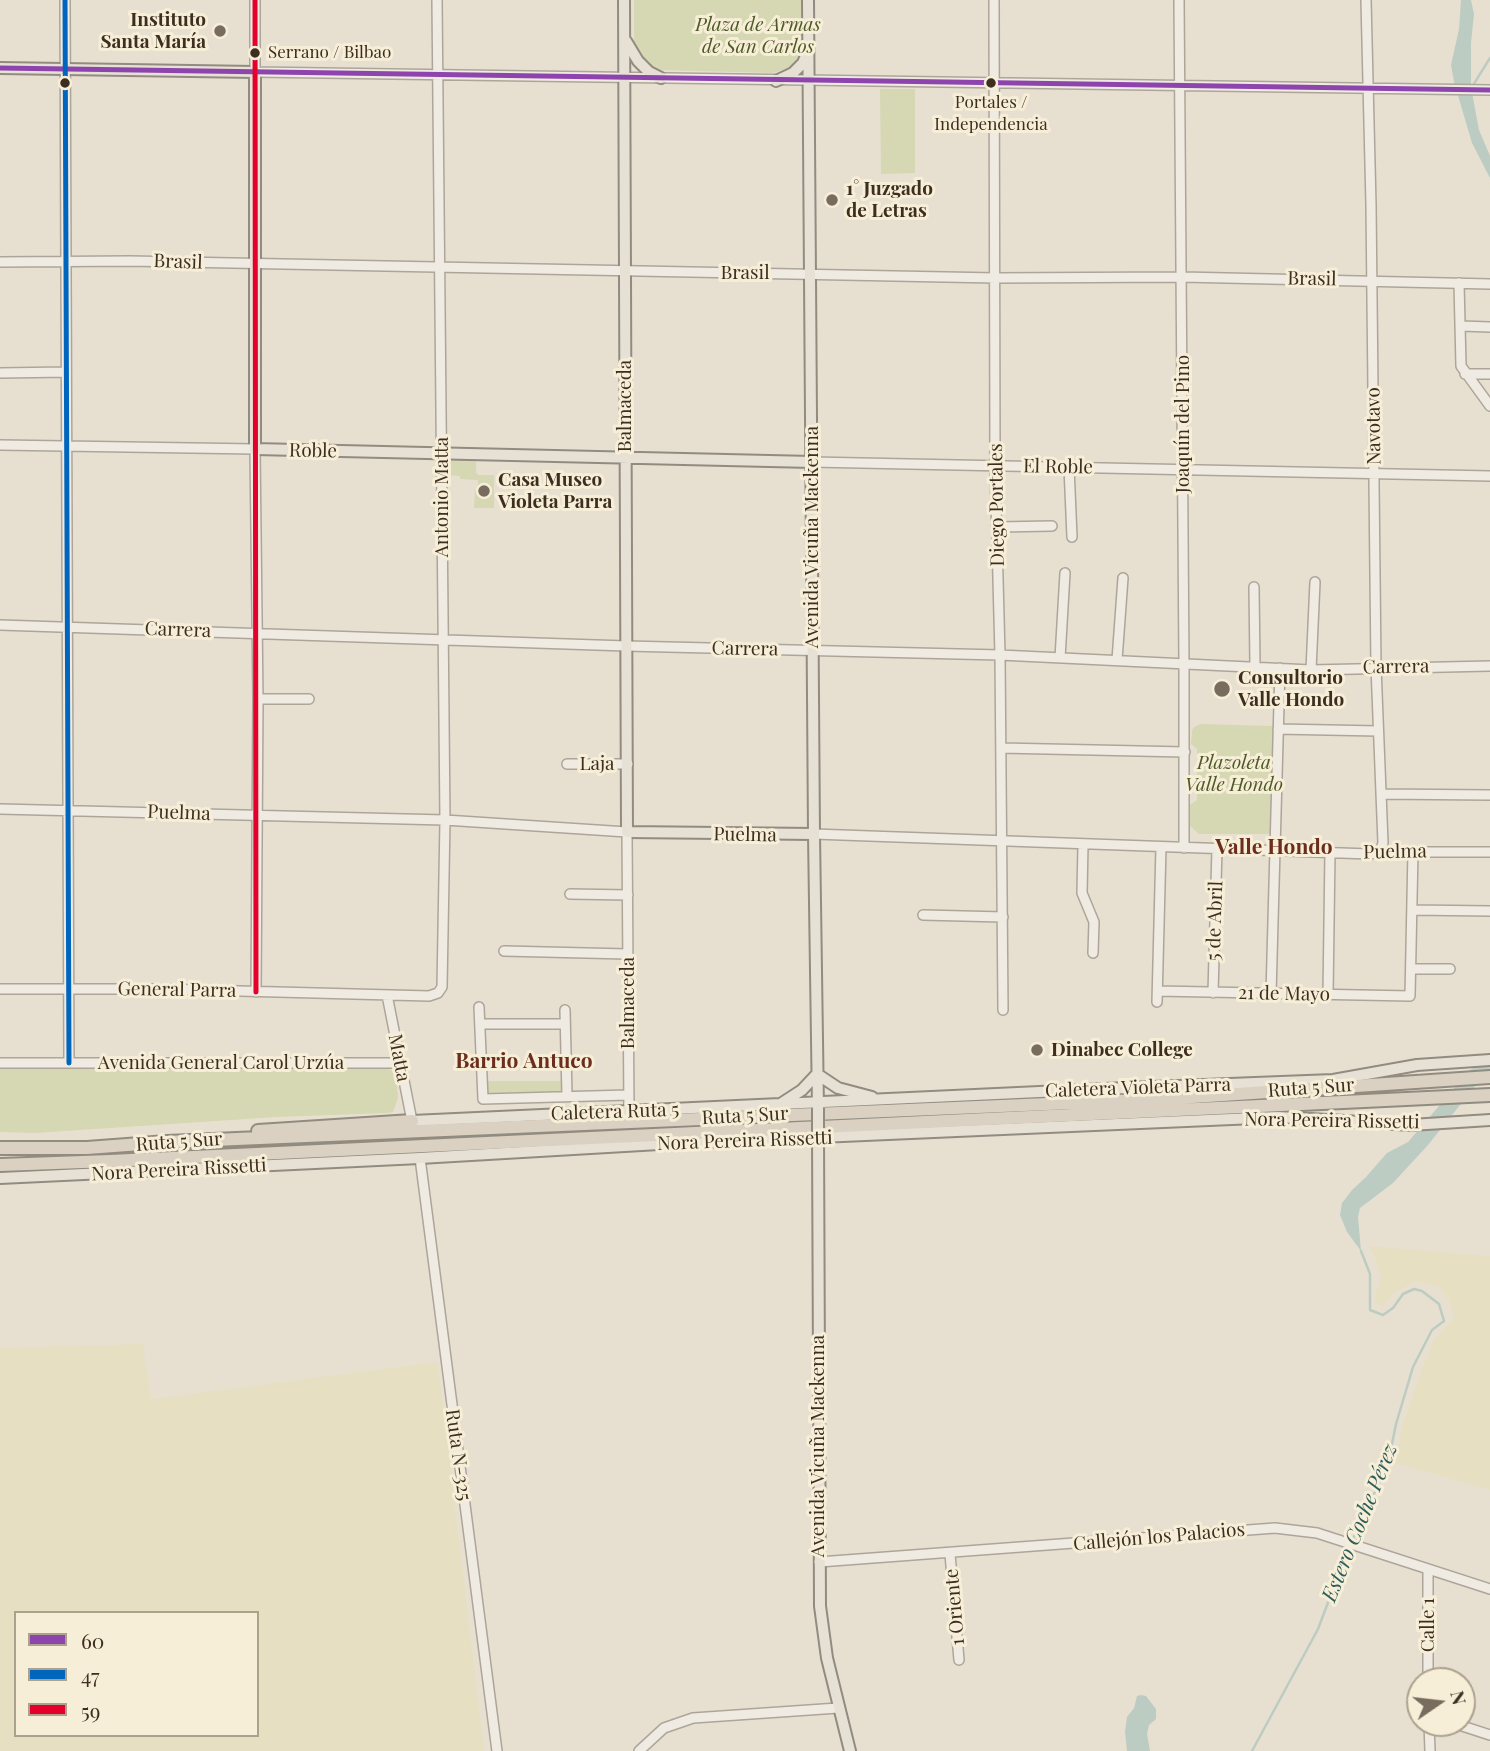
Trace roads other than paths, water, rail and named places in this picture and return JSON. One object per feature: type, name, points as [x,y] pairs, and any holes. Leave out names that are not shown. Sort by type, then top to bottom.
[{"type":"highway","name":"Ruta 5 Sur","points":[[0,1148],[88,1148],[167,1142],[1163,1098],[1490,1077]]},
{"type":"highway","name":"Ruta 5 Sur","points":[[0,1165],[1489,1095]]},
{"type":"highway","points":[[167,1142],[283,1128],[412,1121]]},
{"type":"main road","name":"Balmaceda","points":[[624,0],[627,832]]},
{"type":"main road","name":"Avenida Vicuña Mackenna","points":[[808,0],[818,1106],[819,1562],[822,1628],[838,1708],[850,1751]]},
{"type":"main road","points":[[624,35],[638,61],[649,72],[661,78]]},
{"type":"main road","points":[[776,81],[788,77],[798,69],[806,57],[809,43]]},
{"type":"main road","points":[[0,68],[255,72],[255,449]]},
{"type":"main road","name":"Roble","points":[[255,449],[625,458]]},
{"type":"main road","name":"El Roble","points":[[625,458],[812,462]]},
{"type":"main road","name":"Puelma","points":[[627,832],[814,834]]},
{"type":"main road","name":"Caletera Violeta Parra","points":[[818,1106],[1132,1087],[1333,1080],[1417,1065],[1490,1060]]},
{"type":"main road","points":[[777,1106],[802,1090],[817,1074],[838,1088],[884,1100]]},
{"type":"main road","name":"Caletera Ruta 5","points":[[412,1121],[818,1106]]},
{"type":"main road","name":"Nora Pereira Rissetti","points":[[0,1178],[818,1136],[1278,1117],[1411,1125],[1490,1120]]},
{"type":"street","points":[[65,0],[69,1063]]},
{"type":"street","points":[[255,0],[255,72],[1490,90]]},
{"type":"street","name":"Antonio Matta","points":[[437,0],[445,820],[442,987],[438,993]]},
{"type":"street","name":"Diego Portales","points":[[994,0],[995,465],[1000,655],[1003,1010]]},
{"type":"street","name":"Joaquín del Pino","points":[[1179,0],[1184,848]]},
{"type":"street","name":"Navotavo","points":[[1366,0],[1378,731],[1383,843],[1380,852]]},
{"type":"street","name":"Brasil","points":[[0,262],[996,278],[1182,277],[1490,284]]},
{"type":"street","points":[[1459,283],[1461,366],[1490,406]]},
{"type":"street","points":[[1461,326],[1490,327]]},
{"type":"street","points":[[0,373],[66,372]]},
{"type":"street","points":[[1465,374],[1490,374]]},
{"type":"street","name":"Roble","points":[[0,445],[255,449]]},
{"type":"street","points":[[255,449],[257,992]]},
{"type":"street","name":"El Roble","points":[[812,462],[1490,476]]},
{"type":"street","points":[[1069,467],[1072,537]]},
{"type":"street","points":[[998,527],[1052,526]]},
{"type":"street","points":[[1060,658],[1065,573]]},
{"type":"street","points":[[1117,660],[1123,578]]},
{"type":"street","points":[[1311,670],[1315,582]]},
{"type":"street","points":[[1254,587],[1255,666]]},
{"type":"street","name":"Carrera","points":[[0,625],[626,646],[1000,655],[1311,670],[1490,666]]},
{"type":"street","points":[[1271,995],[1280,668]]},
{"type":"street","points":[[258,699],[309,699]]},
{"type":"street","points":[[1278,729],[1378,731]]},
{"type":"street","points":[[1001,748],[1185,752]]},
{"type":"street","name":"Laja","points":[[567,764],[628,764]]},
{"type":"street","points":[[1381,794],[1490,795]]},
{"type":"street","name":"Puelma","points":[[0,808],[445,820],[627,832]]},
{"type":"street","name":"Balmaceda","points":[[627,832],[629,1112]]},
{"type":"street","name":"Puelma","points":[[814,834],[1368,854],[1413,851],[1490,852]]},
{"type":"street","points":[[1083,845],[1082,893],[1094,922],[1093,953]]},
{"type":"street","points":[[1157,1002],[1161,847]]},
{"type":"street","name":"5 de Abril","points":[[1213,993],[1217,848]]},
{"type":"street","points":[[1413,851],[1412,969],[1450,969]]},
{"type":"street","points":[[1328,995],[1330,852]]},
{"type":"street","points":[[570,894],[628,895]]},
{"type":"street","points":[[1412,910],[1490,911]]},
{"type":"street","points":[[923,915],[1003,917]]},
{"type":"street","points":[[504,951],[627,954]]},
{"type":"street","name":"21 de Mayo","points":[[1157,991],[1410,996],[1412,969]]},
{"type":"street","name":"General Parra","points":[[0,989],[429,996],[438,993]]},
{"type":"street","name":"Matta","points":[[387,995],[412,1121]]},
{"type":"street","points":[[479,1007],[484,1099],[628,1095]]},
{"type":"street","points":[[565,1010],[567,1096]]},
{"type":"street","points":[[480,1024],[565,1024]]},
{"type":"street","name":"Avenida General Carol Urzúa","points":[[0,1063],[400,1063]]},
{"type":"street","name":"Ruta N-325","points":[[420,1158],[497,1751]]},
{"type":"street","name":"Callejón los Palacios","points":[[819,1562],[1275,1528],[1317,1533],[1490,1589]]},
{"type":"street","name":"1 Oriente","points":[[950,1553],[959,1660]]},
{"type":"street","name":"Calle 1","points":[[1428,1570],[1428,1667]]},
{"type":"street","points":[[639,1751],[664,1728],[693,1718],[838,1708]]},
{"type":"waterway","points":[[1472,87],[1490,58]]},
{"type":"waterway","name":"Estero Coche Pérez","points":[[1352,1541],[1388,1464],[1396,1424],[1413,1367],[1432,1330],[1444,1321],[1439,1304],[1422,1291],[1414,1289],[1403,1294],[1393,1308],[1383,1315],[1370,1310],[1370,1274],[1361,1251]]},
{"type":"waterway","name":"Estero Coche Pérez","points":[[1252,1751],[1318,1629],[1349,1547]]},
{"type":"place","name":"Instituto Santa María","points":[[220,31]]},
{"type":"place","name":"Serrano / Bilbao","points":[[255,53]]},
{"type":"place","name":"Portales / Independencia","points":[[991,83]]},
{"type":"place","name":"1° Juzgado de Letras","points":[[832,200]]},
{"type":"place","name":"Casa Museo Violeta Parra","points":[[484,491]]},
{"type":"place","name":"Consultorio Valle Hondo","points":[[1222,689]]},
{"type":"place","name":"Dinabec College","points":[[1037,1050]]},
{"type":"district","name":"Valle Hondo","points":[[1274,847]]},
{"type":"district","name":"Barrio Antuco","points":[[524,1061]]},
{"type":"park label","name":"Plaza de Armas de San Carlos","points":[[758,36]]},
{"type":"park label","name":"Plazoleta Valle Hondo","points":[[1234,774]]}]
